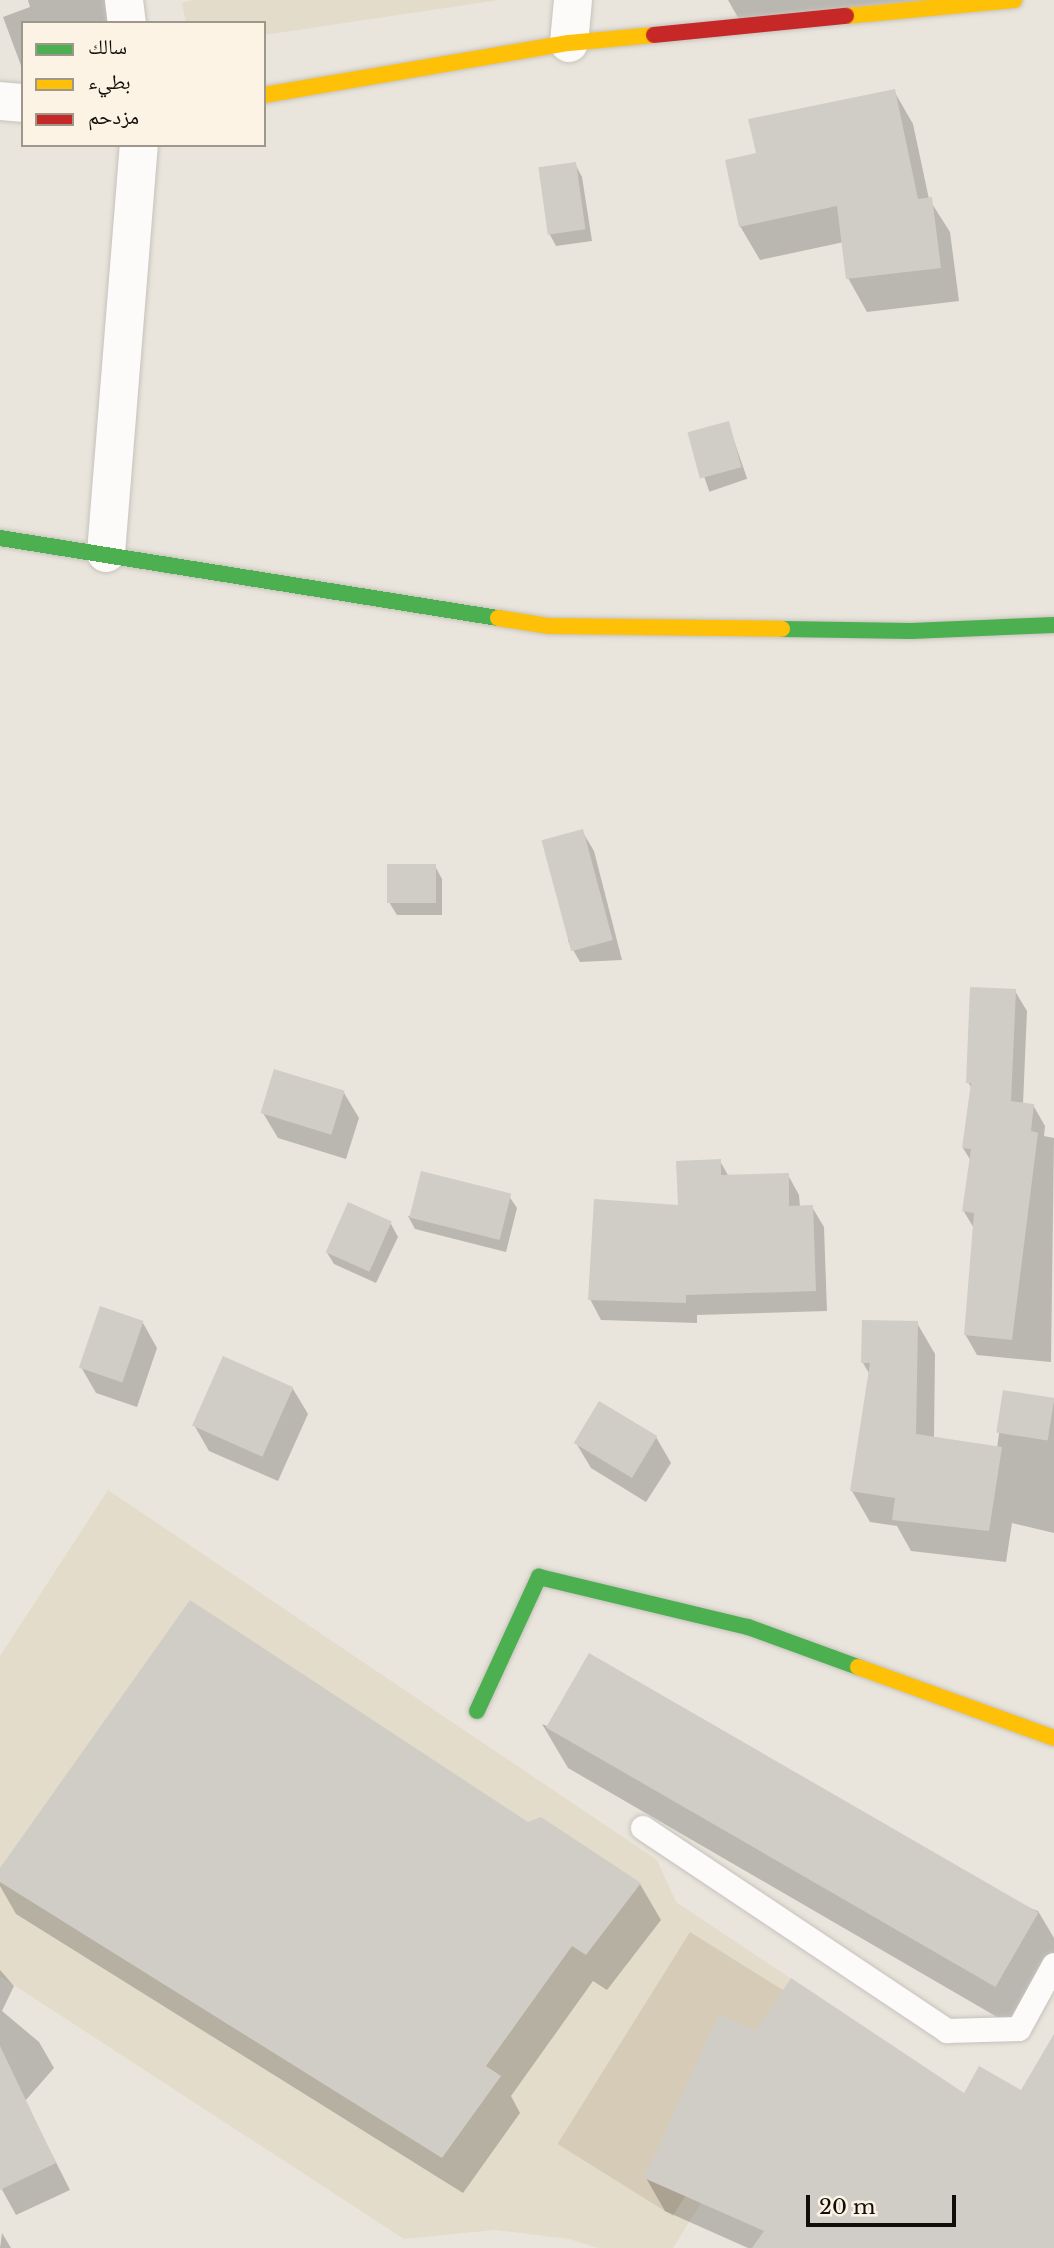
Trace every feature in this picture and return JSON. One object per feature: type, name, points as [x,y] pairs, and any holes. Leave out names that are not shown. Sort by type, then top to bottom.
[{"type":"street","points":[[124,0],[127,21]]},
{"type":"street","points":[[569,43],[573,0]]},
{"type":"street","points":[[266,95],[569,43],[1014,0]]},
{"type":"street","points":[[0,101],[21,103]]},
{"type":"street","points":[[106,553],[139,147]]},
{"type":"street","points":[[0,538],[549,626],[911,631],[1054,625]]},
{"type":"street","points":[[477,1711],[539,1577],[748,1627],[1054,1738]]},
{"type":"lane","points":[[643,1828],[947,2031],[1019,2029],[1054,1965]]},
{"type":"shaded area","points":[[193,0],[499,0],[266,35],[266,21],[186,21],[182,3]]},
{"type":"shaded area","points":[[108,1490],[657,1860],[676,1902],[826,2002],[673,2248],[598,2248],[569,2239],[495,2230],[404,2239],[0,1976],[0,1656]]},
{"type":"shaded area","points":[[690,1932],[805,2004],[673,2216],[558,2144]]},
{"type":"building","points":[[895,89],[918,199],[932,197],[941,268],[846,279],[837,206],[739,227],[725,160],[756,153],[748,119]]},
{"type":"building","points":[[576,162],[585,229],[548,235],[538,167]]},
{"type":"building","points":[[729,421],[741,467],[700,478],[687,432]]},
{"type":"building","points":[[583,829],[613,940],[571,951],[541,840]]},
{"type":"building","points":[[387,864],[436,864],[436,903],[387,903]]},
{"type":"building","points":[[970,987],[1016,989],[1011,1101],[1034,1104],[1031,1131],[1038,1133],[1012,1340],[964,1335],[974,1213],[962,1211],[971,1149],[962,1148],[971,1083],[966,1083]]},
{"type":"building","points":[[274,1069],[345,1091],[331,1135],[261,1113]]},
{"type":"building","points":[[721,1159],[721,1175],[789,1173],[789,1206],[813,1205],[816,1291],[686,1295],[686,1303],[588,1300],[594,1199],[678,1205],[676,1161]]},
{"type":"building","points":[[421,1171],[511,1193],[500,1240],[409,1218]]},
{"type":"building","points":[[348,1202],[392,1222],[369,1272],[326,1252]]},
{"type":"building","points":[[100,1306],[143,1321],[122,1382],[79,1367]]},
{"type":"building","points":[[862,1320],[918,1321],[916,1434],[1002,1447],[989,1531],[892,1520],[895,1498],[850,1491],[870,1363],[861,1363]]},
{"type":"building","points":[[223,1356],[293,1387],[262,1457],[192,1425]]},
{"type":"building","points":[[1003,1390],[1054,1398],[1048,1441],[996,1432]]},
{"type":"building","points":[[599,1401],[657,1436],[632,1478],[574,1443]]},
{"type":"building","points":[[190,1600],[528,1822],[541,1817],[641,1883],[586,1955],[572,1946],[486,2066],[501,2076],[442,2158],[0,1882],[0,1868]]},
{"type":"building","points":[[589,1653],[1038,1912],[995,1987],[546,1727]]},
{"type":"building","points":[[791,1978],[964,2093],[979,2066],[1021,2090],[1054,2034],[1054,2248],[752,2248],[764,2231],[644,2178],[719,2014],[756,2031]]},
{"type":"building","points":[[0,2046],[56,2163],[0,2190]]},
{"type":"traffic: fast","points":[[0,538],[498,618]]},
{"type":"traffic: fast","points":[[782,629],[911,631],[1054,625]]},
{"type":"traffic: fast","points":[[477,1711],[539,1577],[748,1627],[858,1667]]},
{"type":"traffic: slow","points":[[846,16],[1014,0]]},
{"type":"traffic: slow","points":[[266,95],[569,43],[654,35]]},
{"type":"traffic: slow","points":[[498,618],[549,626],[782,629]]},
{"type":"traffic: slow","points":[[858,1667],[1054,1738]]},
{"type":"traffic: jam","points":[[654,35],[846,16]]}]
